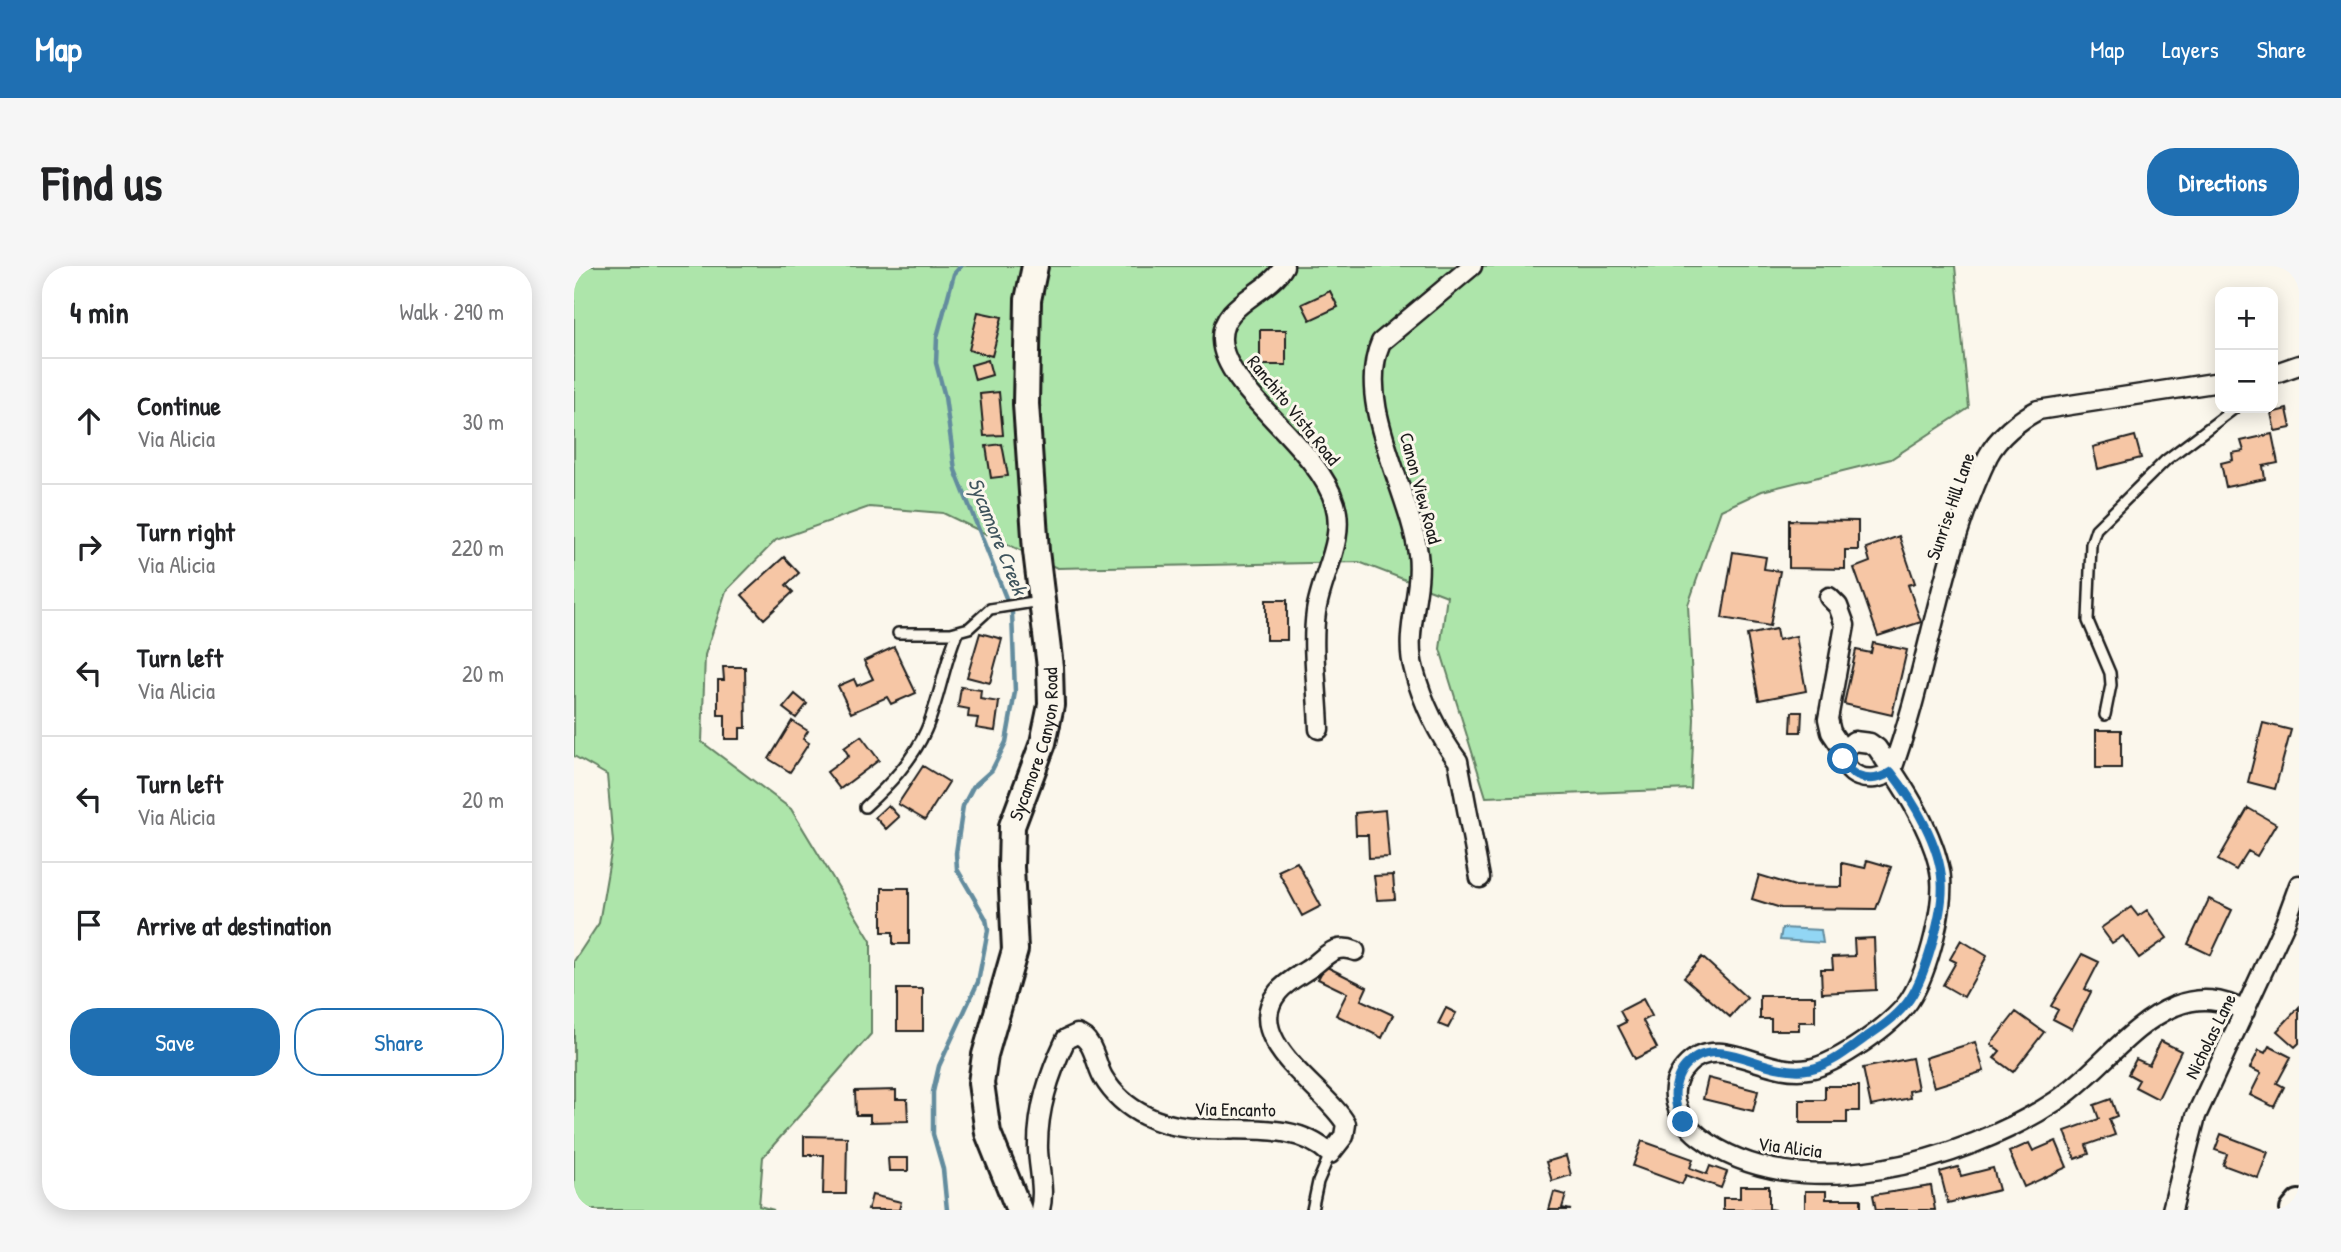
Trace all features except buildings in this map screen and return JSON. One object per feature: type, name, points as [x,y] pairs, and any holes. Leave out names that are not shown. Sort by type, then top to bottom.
[{"type":"main road","name":"Sycamore Canyon Road","points":[[1018,1210],[988,1133],[981,1083],[985,1055],[1016,950],[1011,867],[1013,826],[1043,743],[1049,715],[1051,678],[1036,601],[1026,404],[1028,300],[1035,266]]},
{"type":"main road","points":[[2293,1210],[2299,1203]]},
{"type":"street","name":"Ranchito Vista Road","points":[[1284,266],[1272,282],[1229,317],[1222,340],[1226,356],[1240,381],[1317,467],[1336,504],[1338,537],[1316,613],[1319,729]]},
{"type":"street","name":"Canon View Road","points":[[1472,266],[1381,342],[1375,357],[1373,375],[1380,417],[1418,553],[1419,579],[1411,639],[1413,669],[1446,746],[1458,761],[1480,878]]},
{"type":"street","points":[[2278,372],[2299,365]]},
{"type":"street","name":"Sunrise Hill Lane","points":[[1891,772],[1905,733],[1958,538],[1989,454],[2018,421],[2038,410],[2215,383]]},
{"type":"street","points":[[1829,597],[1839,606],[1845,625],[1828,719],[1831,732],[1843,750],[1845,766],[1854,776],[1874,779],[1891,772]]},
{"type":"street","name":"Via Alicia","points":[[1843,750],[1854,741],[1870,743],[1877,748],[1907,793],[1935,855],[1942,882],[1942,899],[1918,985],[1908,1003],[1891,1020],[1819,1067],[1779,1070],[1723,1052],[1696,1058],[1678,1078],[1676,1105],[1683,1122],[1708,1143],[1745,1162],[1798,1173],[1837,1174],[1919,1161],[1961,1149],[2029,1118],[2090,1075],[2149,1021],[2175,1006],[2210,999],[2227,1002],[2245,1011]]},
{"type":"street","name":"Nicholas Lane","points":[[2172,1210],[2196,1116],[2299,885]]},
{"type":"street","points":[[1329,1154],[1345,1136],[1346,1124],[1279,1049],[1271,1032],[1270,1008],[1281,989],[1330,952],[1338,948],[1355,951]]},
{"type":"street","name":"Via Encanto","points":[[1040,1210],[1042,1200],[1038,1141],[1045,1093],[1066,1039],[1077,1034],[1088,1041],[1104,1078],[1114,1093],[1145,1116],[1183,1129],[1203,1132],[1287,1131],[1303,1135],[1329,1154]]},
{"type":"lane","points":[[2105,715],[2111,685],[2110,673],[2092,637],[2088,621],[2091,544],[2096,529],[2166,460],[2228,413]]},
{"type":"lane","points":[[898,633],[958,631],[969,628],[990,609],[1036,601]]},
{"type":"lane","points":[[865,807],[898,773],[926,729],[946,658],[958,631]]},
{"type":"lane","points":[[1312,1210],[1318,1182],[1329,1154]]},
{"type":"green space","points":[[574,266],[1955,266],[1969,408],[1891,459],[1762,491],[1721,510],[1688,605],[1694,719],[1691,789],[1486,797],[1440,649],[1447,596],[1359,562],[1057,568],[943,513],[869,507],[776,540],[726,591],[705,655],[702,742],[791,809],[871,941],[871,1034],[763,1157],[759,1206],[774,1210],[574,1210],[574,961],[599,923],[613,842],[607,775],[574,756]]},
{"type":"water","points":[[1782,928],[1821,930],[1823,943],[1780,940]]},
{"type":"waterway","name":"Sycamore Creek","points":[[947,1210],[943,1169],[933,1134],[933,1092],[939,1066],[978,982],[988,930],[986,919],[957,869],[956,853],[963,806],[973,787],[992,770],[1006,742],[1015,692],[1012,613],[955,470],[945,397],[936,363],[937,337],[954,274],[961,266]]},
{"type":"route","points":[[1683,1122],[1678,1114],[1675,1087],[1682,1070],[1696,1058],[1713,1052],[1723,1052],[1779,1070],[1819,1067],[1891,1020],[1908,1003],[1918,985],[1942,899],[1939,864],[1907,793],[1891,772],[1883,777],[1863,779],[1849,771],[1843,759]]}]
